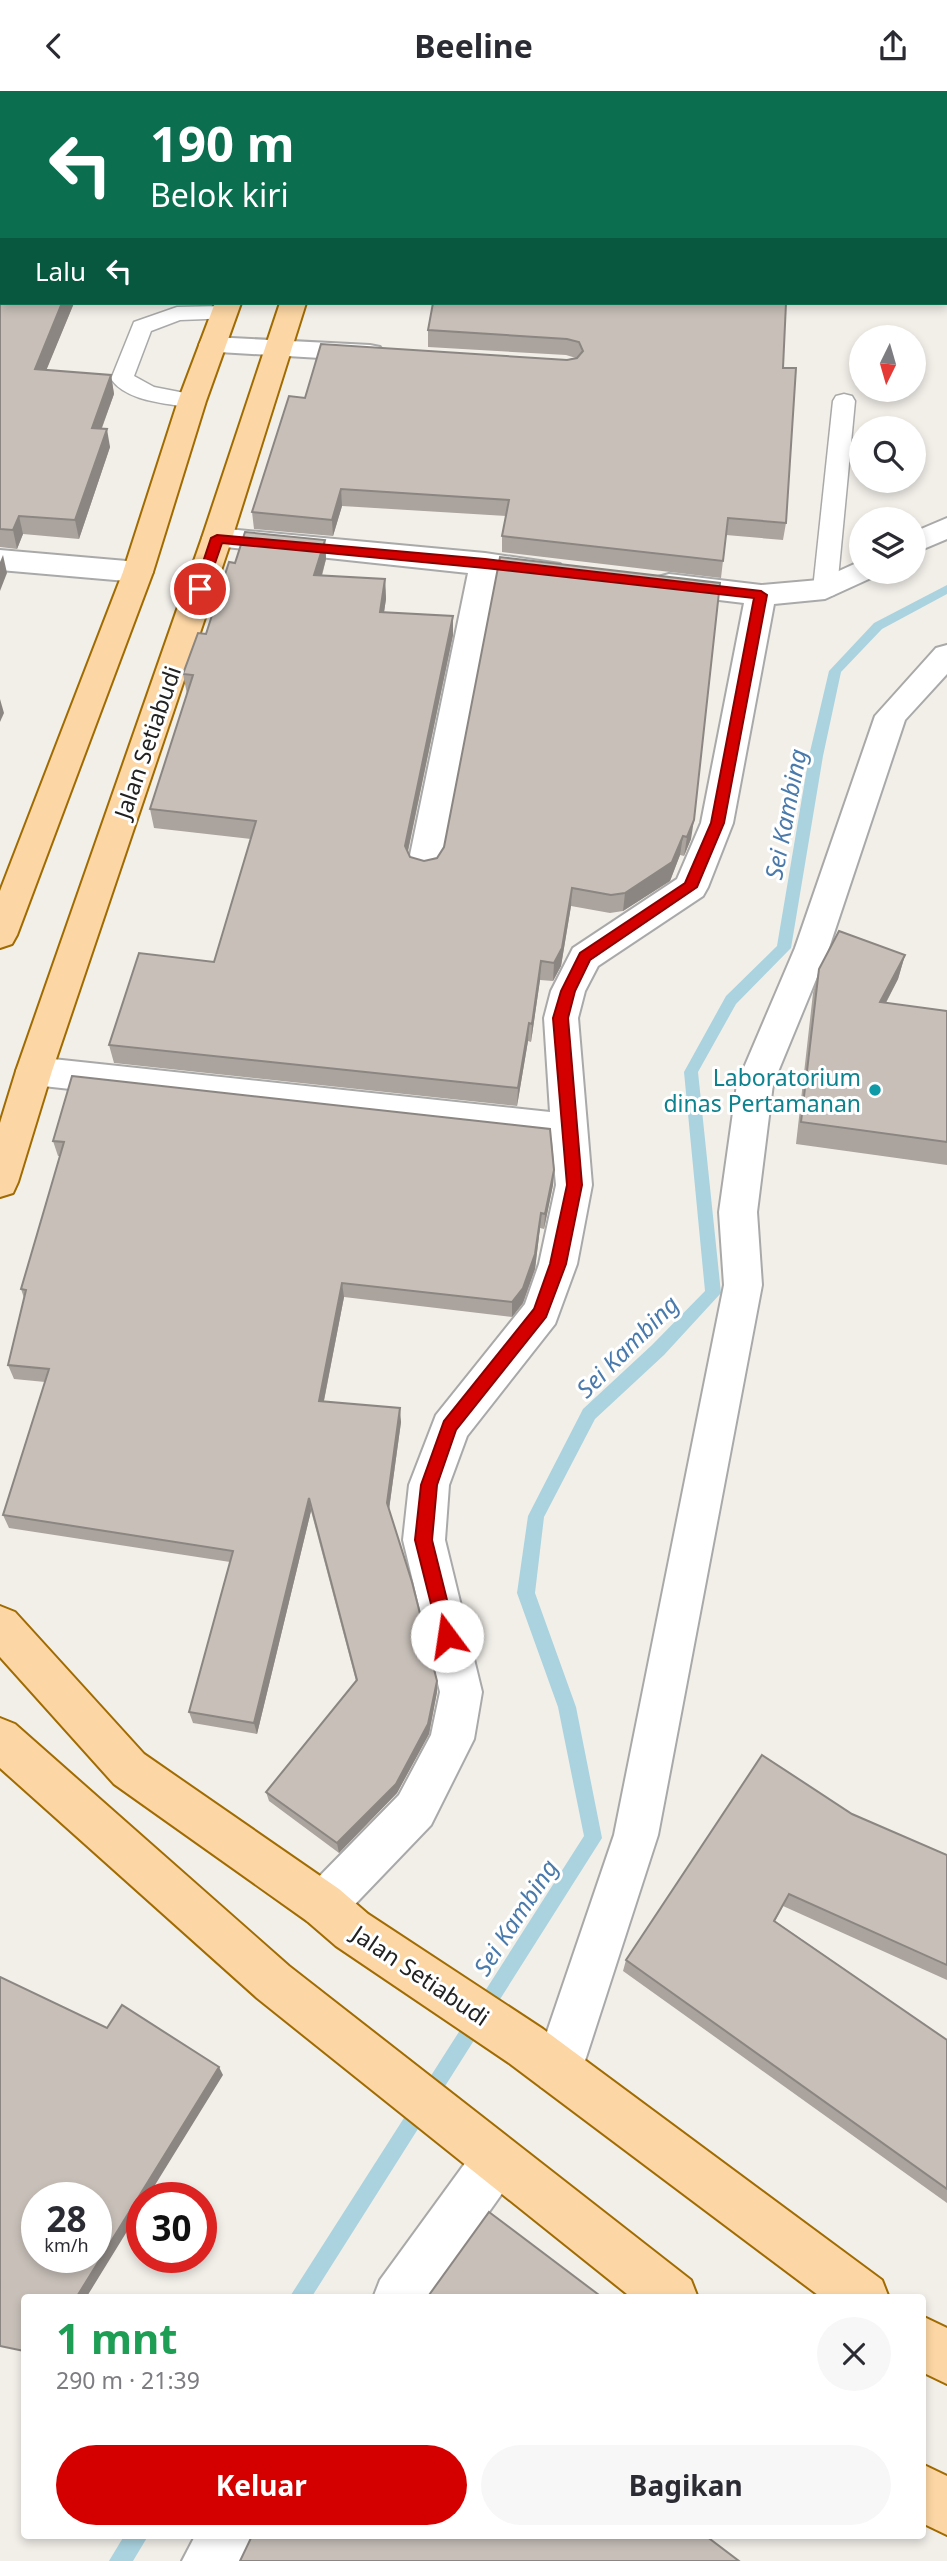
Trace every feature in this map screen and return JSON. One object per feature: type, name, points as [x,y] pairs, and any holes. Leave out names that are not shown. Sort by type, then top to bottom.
[{"type":"main road","name":"Jalan Setiabudi","points":[[0,1182],[34,1071],[217,538],[292,305]]},
{"type":"main road","points":[[0,936],[138,572],[192,401],[226,308]]},
{"type":"main road","name":"Jalan Setiabudi","points":[[0,1626],[129,1769],[542,2058],[859,2294]]},
{"type":"main road","points":[[0,1739],[273,1982],[490,2157],[668,2294]]},
{"type":"main road","points":[[926,2344],[947,2360]]},
{"type":"main road","points":[[926,2493],[947,2509]]},
{"type":"street","points":[[212,345],[399,355]]},
{"type":"street","points":[[926,538],[947,527]]},
{"type":"street","points":[[217,538],[582,574]]},
{"type":"street","points":[[0,560],[138,572]]},
{"type":"street","points":[[425,865],[485,563]]},
{"type":"street","points":[[637,581],[761,595],[825,589],[849,577]]},
{"type":"street","points":[[338,1917],[415,1810],[452,1738],[461,1692],[424,1540],[429,1485],[450,1427],[541,1312],[558,1264],[574,1185],[561,1018],[568,991],[584,957],[691,887],[718,823],[761,595]]},
{"type":"street","points":[[542,2058],[636,1835],[743,1285],[738,1212],[755,1084],[812,948],[891,716],[947,655]]},
{"type":"street","points":[[34,1071],[569,1129]]},
{"type":"street","points":[[401,2294],[490,2157]]},
{"type":"street","points":[[209,2561],[225,2539]]},
{"type":"lane","points":[[192,401],[148,393],[121,379],[142,327],[177,314],[226,308]]},
{"type":"lane","points":[[825,589],[844,401]]},
{"type":"building","points":[[0,305],[61,305],[35,369],[111,375],[92,428],[107,429],[75,520],[19,516],[13,530],[0,529]]},
{"type":"building","points":[[433,305],[786,305],[783,368],[796,368],[786,523],[728,518],[723,561],[502,536],[509,500],[341,489],[332,520],[252,512],[289,396],[305,398],[321,344],[567,360],[577,358],[583,351],[579,342],[567,339],[428,330]]},
{"type":"building","points":[[245,532],[325,540],[314,575],[385,579],[380,612],[453,616],[405,846],[410,857],[424,861],[437,858],[444,847],[500,557],[720,583],[694,820],[687,837],[683,836],[672,862],[625,893],[611,895],[572,888],[562,948],[554,963],[541,961],[532,1024],[529,1023],[518,1088],[109,1045],[139,953],[214,962],[256,821],[150,809],[193,675],[183,674],[198,633],[206,634],[229,562],[235,563]]},
{"type":"building","name":"Laboratorium dinas Pertamanan","points":[[839,931],[905,955],[880,1002],[947,1011],[947,1142],[801,1122],[819,969]]},
{"type":"building","points":[[72,1076],[550,1129],[554,1170],[545,1214],[541,1213],[535,1254],[523,1288],[512,1302],[342,1283],[319,1401],[400,1408],[387,1503],[412,1582],[437,1681],[428,1724],[396,1784],[337,1843],[266,1792],[357,1680],[309,1498],[254,1723],[189,1712],[233,1551],[3,1515],[49,1369],[8,1365],[26,1290],[21,1289],[64,1142],[53,1141]]},
{"type":"building","points":[[762,1755],[852,1814],[947,1855],[947,1965],[789,1894],[774,1921],[947,2040],[947,2189],[626,1960]]},
{"type":"building","points":[[0,1977],[107,2028],[122,2005],[219,2067],[148,2182],[126,2182],[126,2217],[112,2240],[112,2182],[21,2182],[21,2273],[91,2273],[78,2294],[21,2294],[21,2350],[0,2346]]},
{"type":"building","points":[[489,2212],[598,2294],[430,2294]]},
{"type":"building","points":[[251,2539],[710,2539],[739,2561],[240,2561]]},
{"type":"waterway","name":"Sei Kambing","points":[[302,2294],[593,1838],[567,1707],[526,1593],[536,1516],[589,1414],[658,1350],[713,1293],[691,1072],[731,1000],[784,948],[816,756],[835,671],[878,626],[947,589]]},
{"type":"waterway","name":"Sei Kambing","points":[[120,2561],[135,2539]]},
{"type":"place","name":"Laboratorium dinas Pertamanan","points":[[875,1090]]},
{"type":"route","points":[[200,589],[217,538],[485,563],[761,595],[718,823],[691,887],[584,957],[568,991],[561,1018],[574,1185],[558,1264],[541,1312],[450,1427],[429,1485],[424,1540],[447,1636]]}]
